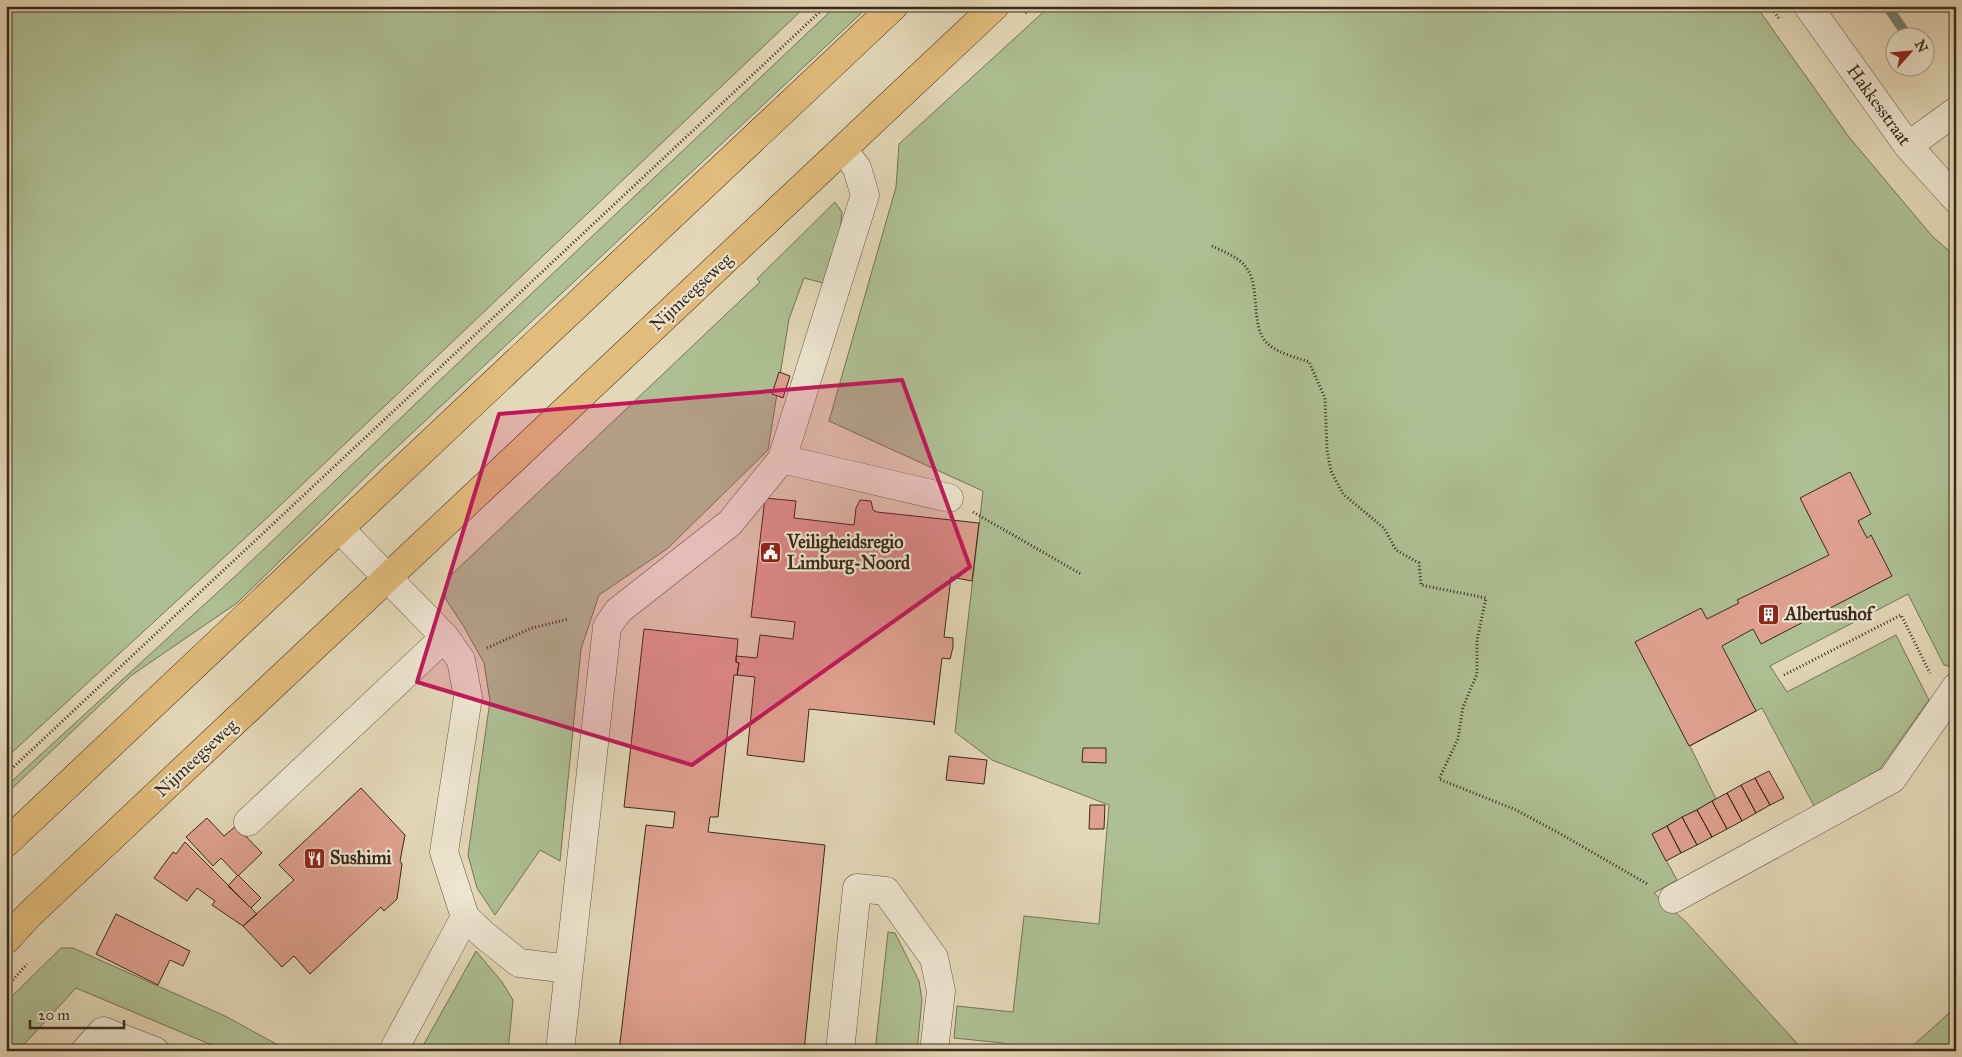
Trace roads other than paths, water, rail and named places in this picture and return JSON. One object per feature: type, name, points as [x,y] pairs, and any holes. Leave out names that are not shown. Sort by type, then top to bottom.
[{"type":"main road","points":[[6,843],[894,6]]},
{"type":"main road","name":"Nijmeegseweg","points":[[6,940],[30,914],[994,6]]},
{"type":"street","name":"Hakkesstraat","points":[[1808,6],[1908,146],[1956,199]]},
{"type":"street","points":[[1908,146],[1956,111]]},
{"type":"street","points":[[560,1051],[607,627],[618,611],[730,523],[782,458],[865,195],[857,168],[843,150]]},
{"type":"street","points":[[782,458],[948,498]]},
{"type":"street","points":[[340,528],[445,637],[461,660],[468,697],[444,852],[465,917],[519,963],[569,969]]},
{"type":"street","points":[[248,822],[445,637]]},
{"type":"street","points":[[1673,899],[1892,779],[1951,695]]},
{"type":"street","points":[[840,1051],[857,888],[886,891],[934,958],[941,991],[934,1051]]},
{"type":"street","points":[[393,1051],[465,917]]},
{"type":"street","points":[[85,1051],[103,1031],[155,1051]]},
{"type":"waterway","points":[[1887,6],[1902,28]]},
{"type":"place","name":"Veiligheidsregio Limburg-Noord","points":[[771,552]]},
{"type":"place","name":"Albertushof","points":[[1769,614]]},
{"type":"place","name":"Sushimi","points":[[314,858]]}]
